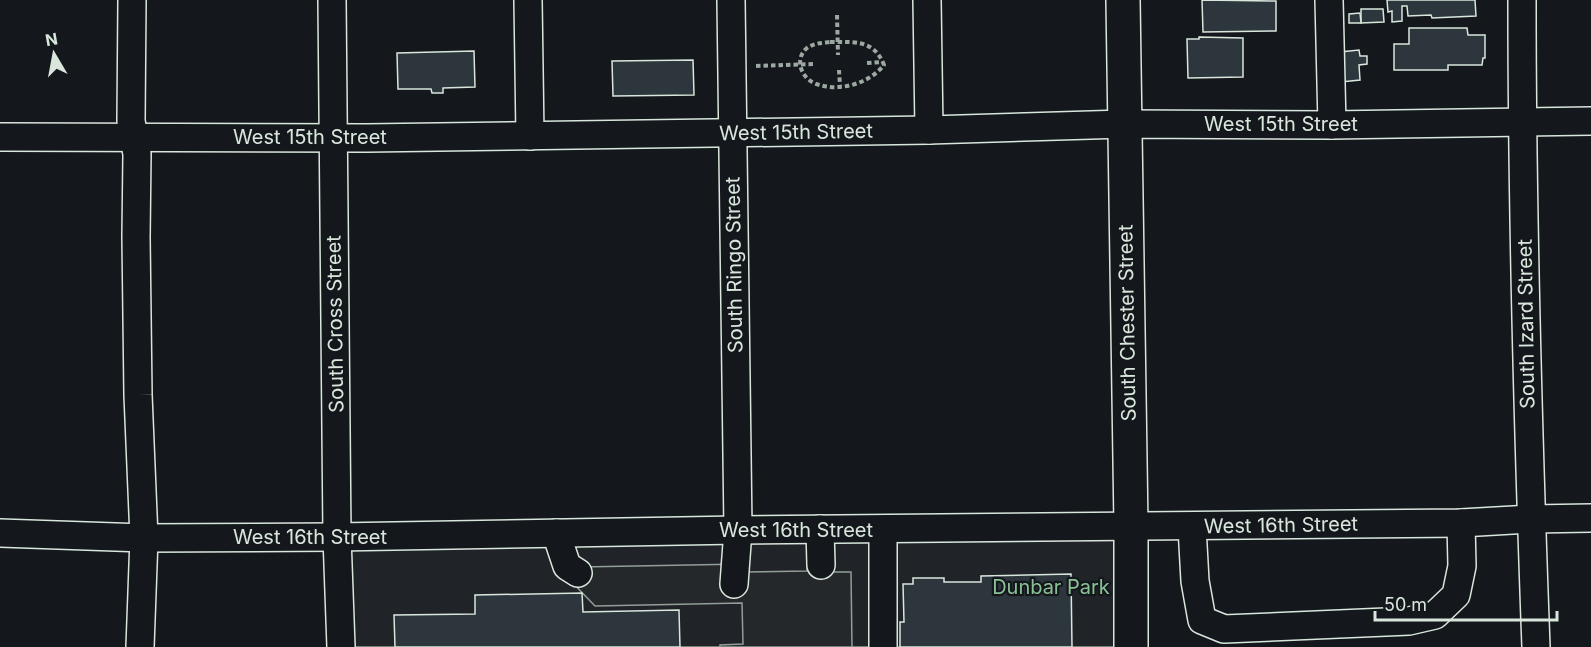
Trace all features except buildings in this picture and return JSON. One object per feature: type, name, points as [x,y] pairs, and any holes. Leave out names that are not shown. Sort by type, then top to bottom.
[{"type":"main road","name":"South Chester Street","points":[[1123,0],[1131,647]]},
{"type":"street","points":[[132,0],[131,121],[138,154],[136,237],[138,395],[144,537],[140,647]]},
{"type":"street","name":"South Cross Street","points":[[332,0],[341,647]]},
{"type":"street","points":[[528,0],[530,136]]},
{"type":"street","name":"South Ringo Street","points":[[731,0],[738,530],[734,585]]},
{"type":"street","points":[[927,0],[929,130]]},
{"type":"street","points":[[1329,0],[1332,125]]},
{"type":"street","name":"South Izard Street","points":[[1522,0],[1522,122],[1536,647]]},
{"type":"street","name":"West 15th Street","points":[[0,137],[334,138],[929,130],[1124,124],[1332,125],[1591,121]]},
{"type":"street","name":"West 16th Street","points":[[0,532],[144,537],[338,537],[738,530],[1461,523],[1591,518]]},
{"type":"street","points":[[1192,527],[1195,581],[1202,620],[1224,629],[1409,621],[1435,615],[1456,595],[1462,566],[1461,523]]},
{"type":"street","points":[[883,529],[883,647]]},
{"type":"street","points":[[820,530],[821,565]]},
{"type":"street","points":[[556,533],[567,566],[578,573]]},
{"type":"path","points":[[837,15],[838,54]]},
{"type":"path","points":[[838,42],[866,45],[878,53],[884,65],[865,81],[832,87],[814,83],[805,76],[800,64],[801,56],[807,49],[818,43],[838,42]]},
{"type":"path","points":[[867,63],[882,62]]},
{"type":"path","points":[[755,66],[815,64]]},
{"type":"path","points":[[839,70],[840,86]]},
{"type":"green space","name":"Dunbar Park","points":[[1131,526],[1132,647],[339,647],[337,537]]},
{"type":"shaded area","points":[[808,561],[831,572],[851,572],[852,647],[720,647],[720,645],[743,644],[742,603],[595,606],[568,578],[580,567],[743,564],[743,572],[807,571]]}]
